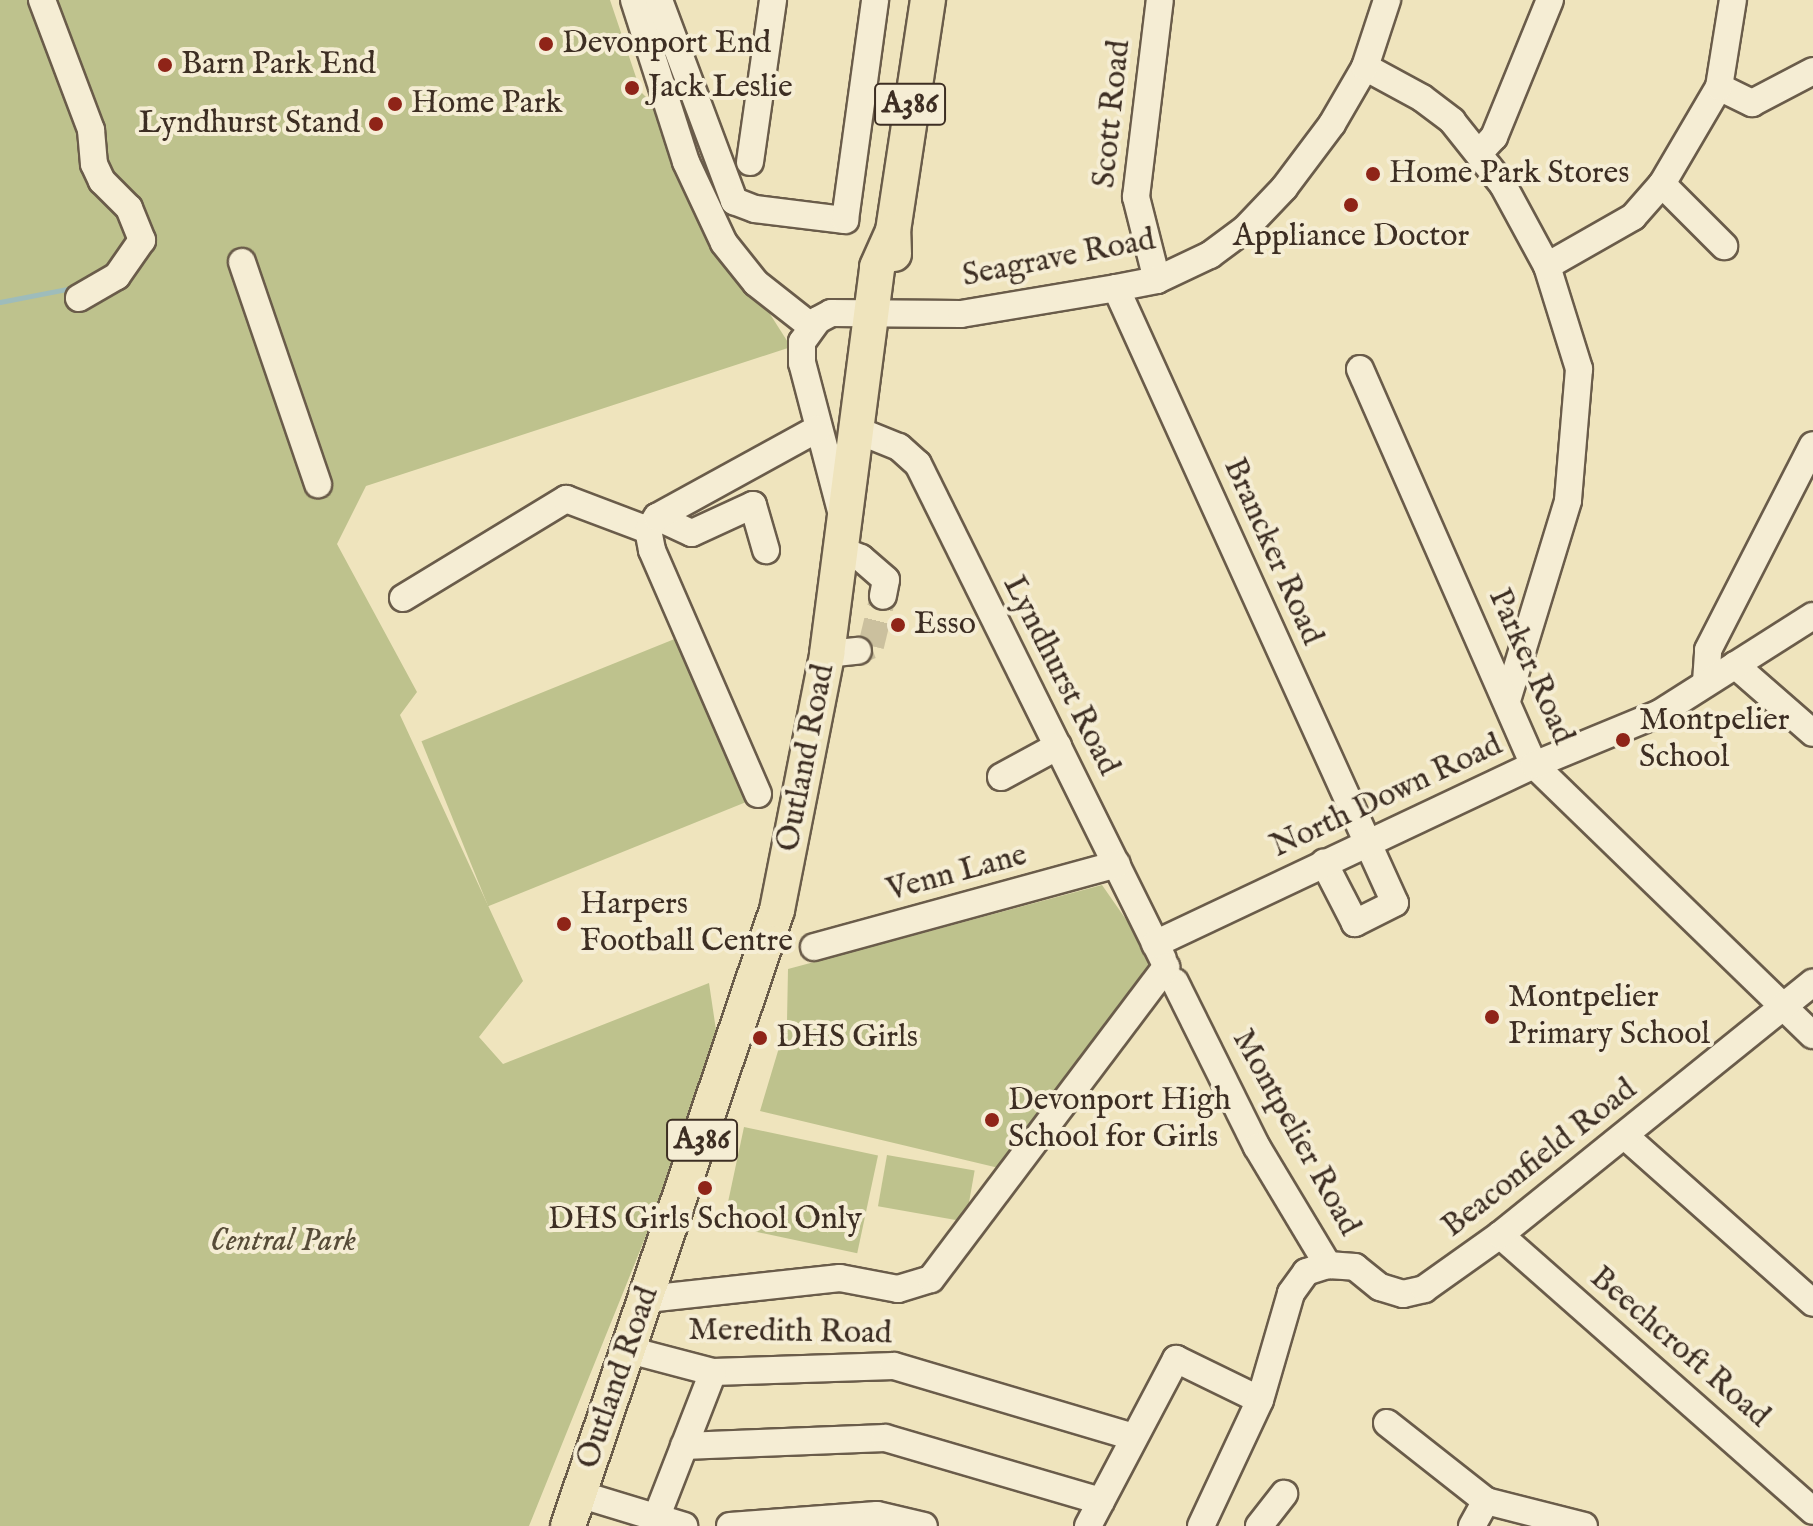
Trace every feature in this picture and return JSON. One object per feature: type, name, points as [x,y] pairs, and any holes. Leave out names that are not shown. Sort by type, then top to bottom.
[{"type":"main road","name":"Outland Road","points":[[919,41],[921,0]]},
{"type":"main road","name":"Outland Road","points":[[568,1526],[777,910],[843,653],[844,538],[851,485],[852,432],[879,317],[896,270],[893,231],[919,41],[928,0]]},
{"type":"main road","name":"Outland Road","points":[[851,485],[869,435],[879,317]]},
{"type":"street","points":[[42,0],[91,130],[94,164],[102,181],[129,208],[142,240],[117,276],[79,298]]},
{"type":"street","points":[[634,0],[686,162],[724,243],[756,283],[812,327],[802,342],[802,363],[844,538],[886,580],[883,596]]},
{"type":"street","points":[[659,0],[734,201],[755,209],[845,220],[875,0]]},
{"type":"street","points":[[750,162],[773,0]]},
{"type":"street","name":"Scott Road","points":[[1157,280],[1136,197],[1160,0]]},
{"type":"street","name":"Seagrave Road","points":[[812,327],[831,313],[879,317],[961,314],[1116,288],[1157,280],[1210,255],[1245,229],[1332,124],[1365,67],[1387,0]]},
{"type":"street","points":[[1479,153],[1494,137],[1550,0]]},
{"type":"street","points":[[1547,266],[1633,217],[1662,184],[1719,87],[1733,0]]},
{"type":"street","points":[[1365,67],[1422,98],[1479,153],[1547,266],[1579,369],[1578,423],[1568,501],[1507,700]]},
{"type":"street","points":[[1719,87],[1752,103],[1813,71]]},
{"type":"street","points":[[1662,184],[1724,246]]},
{"type":"street","points":[[242,262],[318,484]]},
{"type":"street","name":"Brancker Road","points":[[1116,288],[1395,903],[1355,923],[1324,863]]},
{"type":"street","name":"Parker Road","points":[[1360,369],[1534,765],[1813,1035]]},
{"type":"street","points":[[653,524],[817,429]]},
{"type":"street","name":"Lyndhurst Road","points":[[869,435],[899,447],[918,464],[1166,966]]},
{"type":"street","points":[[1706,682],[1708,650],[1813,445]]},
{"type":"street","points":[[403,598],[566,499],[692,533],[753,505],[766,550]]},
{"type":"street","points":[[653,524],[652,550],[758,794]]},
{"type":"street","name":"North Down Road","points":[[1166,966],[1324,863],[1534,765],[1660,713],[1813,616]]},
{"type":"street","points":[[1735,665],[1813,733]]},
{"type":"street","points":[[1001,777],[1058,746]]},
{"type":"street","name":"Venn Lane","points":[[814,947],[1117,864]]},
{"type":"street","points":[[647,1299],[840,1278],[898,1289],[931,1279],[1166,966]]},
{"type":"street","name":"Montpelier Road","points":[[1166,966],[1257,1147],[1328,1265],[1306,1272],[1291,1293],[1260,1400],[1201,1526]]},
{"type":"street","name":"Beaconfield Road","points":[[1328,1265],[1355,1267],[1380,1287],[1403,1294],[1432,1284],[1500,1235],[1625,1136],[1813,982]]},
{"type":"street","points":[[1625,1136],[1813,1303]]},
{"type":"street","name":"Beechcroft Road","points":[[1500,1235],[1813,1511]]},
{"type":"street","name":"Meredith Road","points":[[629,1350],[688,1370],[713,1372],[894,1366],[1134,1437]]},
{"type":"street","points":[[1088,1526],[1176,1359],[1260,1400]]},
{"type":"street","points":[[654,1522],[713,1372]]},
{"type":"street","points":[[1387,1423],[1486,1501],[1584,1526]]},
{"type":"street","points":[[684,1446],[885,1438],[1101,1501]]},
{"type":"street","points":[[579,1494],[654,1522],[684,1526]]},
{"type":"street","points":[[1259,1526],[1284,1494]]},
{"type":"street","points":[[1472,1526],[1486,1501]]},
{"type":"street","points":[[730,1526],[877,1515],[924,1526]]},
{"type":"green space","name":"Central Park","points":[[0,0],[610,0],[641,92],[664,115],[691,190],[791,347],[366,486],[337,544],[417,692],[400,715],[523,981],[479,1037],[503,1064],[709,983],[719,1050],[712,1072],[529,1526],[0,1526]]},
{"type":"green space","points":[[682,636],[749,801],[488,906],[421,741]]},
{"type":"green space","points":[[1102,885],[1155,961],[1003,1169],[760,1111],[787,1021],[788,969]]},
{"type":"green space","points":[[744,1127],[878,1155],[857,1253],[723,1225]]},
{"type":"green space","points":[[887,1155],[975,1170],[966,1222],[878,1206]]},
{"type":"waterway","points":[[0,302],[77,287]]},
{"type":"tunnel","points":[[858,651],[871,646],[883,596]]},
{"type":"place","name":"Devonport End","points":[[546,44]]},
{"type":"place","name":"Barn Park End","points":[[165,65]]},
{"type":"place","name":"Jack Leslie","points":[[632,88]]},
{"type":"place","name":"Home Park","points":[[395,104]]},
{"type":"place","name":"Lyndhurst Stand","points":[[376,124]]},
{"type":"place","name":"Home Park Stores","points":[[1373,174]]},
{"type":"place","name":"Appliance Doctor","points":[[1351,205]]},
{"type":"place","name":"Esso","points":[[898,625]]},
{"type":"place","name":"Montpelier School","points":[[1623,740]]},
{"type":"place","name":"Harpers Football Centre","points":[[564,924]]},
{"type":"place","name":"Montpelier Primary School","points":[[1492,1017]]},
{"type":"place","name":"DHS Girls","points":[[760,1038]]},
{"type":"place","name":"Devonport High School for Girls","points":[[992,1120]]},
{"type":"place","name":"DHS Girls School Only","points":[[705,1188]]}]
